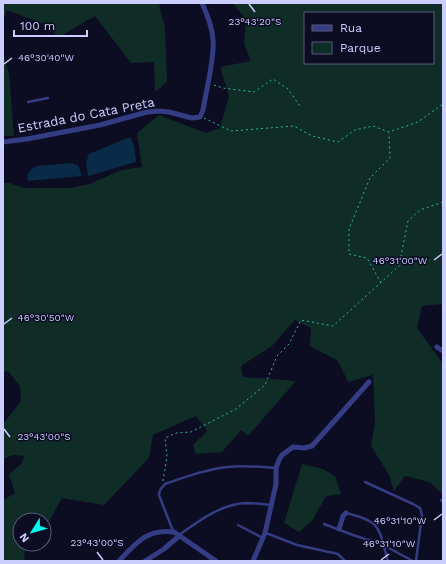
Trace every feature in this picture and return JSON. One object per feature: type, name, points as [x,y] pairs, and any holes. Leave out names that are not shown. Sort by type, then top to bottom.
[{"type":"street","points":[[200,116],[203,110],[214,40],[212,27],[202,3]]},
{"type":"street","name":"Estrada do Cata Preta","points":[[3,142],[100,125],[147,112],[169,112],[192,118],[200,116]]},
{"type":"street","points":[[437,347],[443,351]]},
{"type":"street","points":[[253,561],[264,536],[276,484],[276,468],[282,455],[293,447],[304,448],[312,446],[369,382]]},
{"type":"street","points":[[339,530],[343,516],[346,513]]},
{"type":"street","points":[[119,561],[134,545],[151,533],[159,531],[176,534],[216,561]]},
{"type":"street","points":[[145,561],[164,549],[176,534]]},
{"type":"lane","points":[[28,102],[48,98]]},
{"type":"lane","points":[[271,505],[245,503],[228,507],[203,518],[176,534],[160,495],[160,490],[163,486],[182,478],[228,467],[247,466],[276,468]]},
{"type":"lane","points":[[366,482],[420,508],[422,516],[416,561]]},
{"type":"lane","points":[[346,513],[360,516],[374,524],[380,531],[388,561]]},
{"type":"lane","points":[[324,524],[383,544],[413,561]]},
{"type":"lane","points":[[238,525],[264,536],[338,554],[345,561]]},
{"type":"path","points":[[208,82],[223,88],[254,92],[273,79],[288,89],[300,106]]},
{"type":"path","points":[[200,116],[231,131],[294,126],[312,136],[338,142],[355,130],[373,126],[389,132],[418,122],[443,104]]},
{"type":"path","points":[[381,282],[367,258],[349,254],[349,229],[370,178],[390,158],[389,132]]},
{"type":"path","points":[[163,486],[167,456],[165,438],[176,433],[191,432],[236,409],[265,385],[277,356],[289,344],[301,320],[333,326],[399,266],[408,222],[420,210],[443,202]]},
{"type":"green space","points":[[3,3],[159,3],[165,27],[167,82],[155,92],[154,62],[131,63],[95,16],[59,37],[46,25],[7,10],[3,20]]},
{"type":"green space","points":[[233,3],[443,3],[443,304],[422,306],[417,328],[443,364],[443,495],[430,482],[405,476],[394,491],[389,475],[371,446],[375,421],[373,375],[348,382],[338,361],[310,346],[311,328],[295,320],[272,346],[241,366],[243,377],[296,381],[248,436],[241,430],[222,452],[196,454],[193,445],[207,431],[196,416],[153,435],[149,458],[104,505],[62,498],[52,516],[52,512],[12,512],[12,552],[25,552],[24,561],[3,561],[3,500],[15,493],[9,474],[22,463],[24,456],[13,455],[3,459],[3,424],[21,401],[20,386],[8,371],[3,372],[3,183],[9,183],[25,188],[70,188],[90,184],[121,170],[142,167],[137,133],[159,115],[206,133],[220,128],[229,96],[220,67],[251,61],[244,44],[246,20]]},
{"type":"green space","points":[[3,56],[9,74],[14,136],[3,136]]},
{"type":"green space","points":[[302,464],[323,469],[335,476],[341,494],[326,496],[312,521],[299,532],[284,523]]},
{"type":"water","points":[[130,137],[134,145],[136,162],[88,176],[86,163],[89,154]]},
{"type":"water","points":[[71,163],[78,165],[82,176],[28,181],[29,172],[32,168],[37,166]]}]
